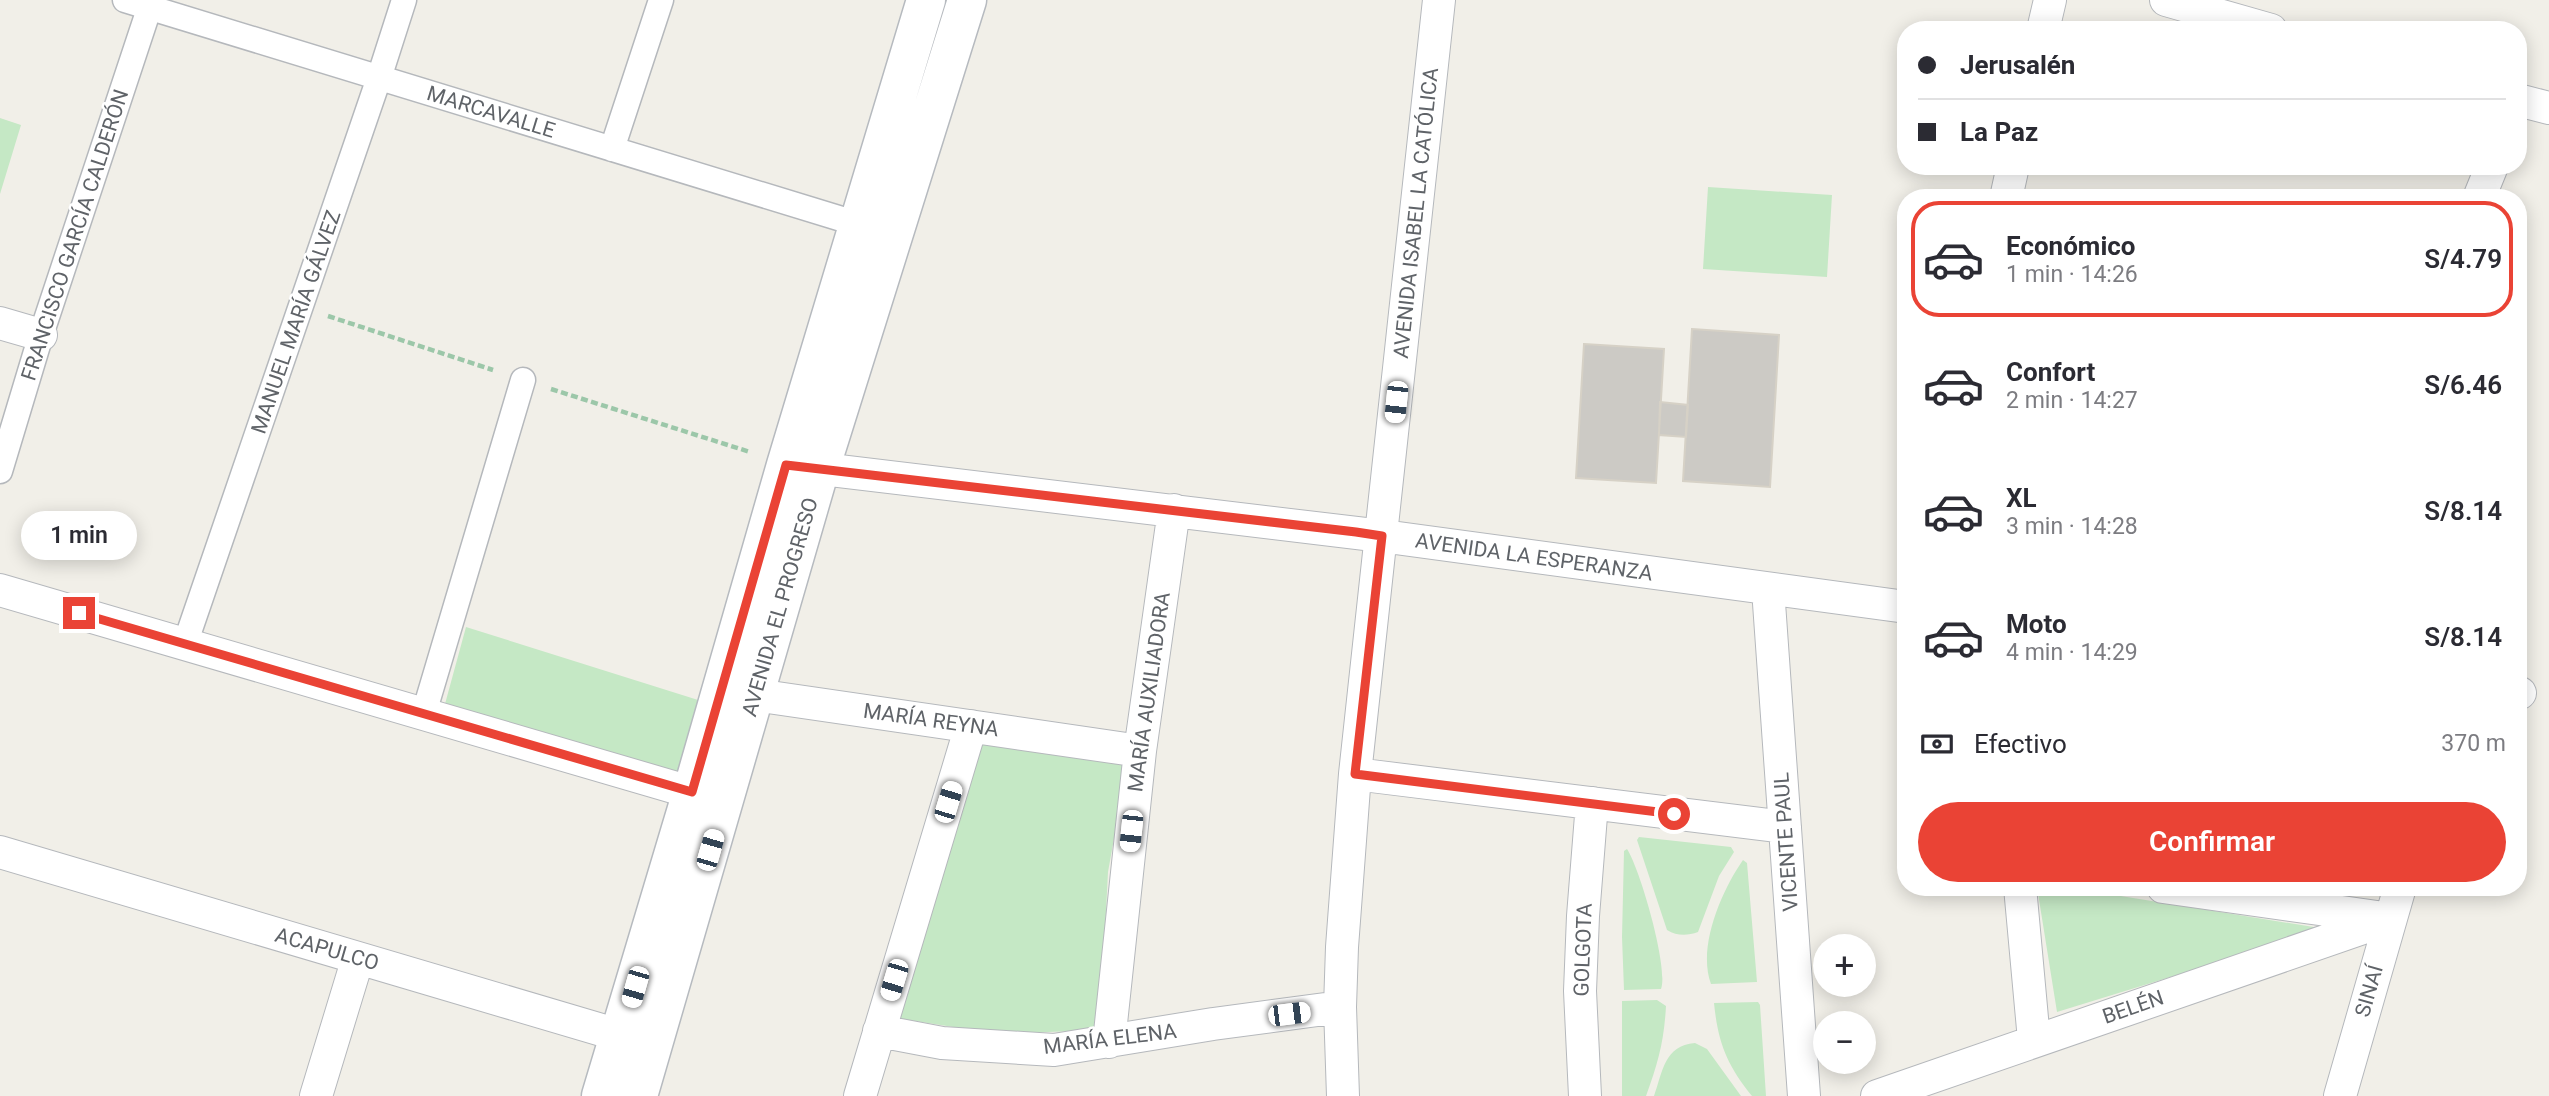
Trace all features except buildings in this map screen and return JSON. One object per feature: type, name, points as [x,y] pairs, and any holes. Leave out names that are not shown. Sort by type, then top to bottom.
[{"type":"main road","name":"AVENIDA EL PROGRESO","points":[[803,467],[858,225],[926,0]]},
{"type":"main road","name":"AVENIDA EL PROGRESO","points":[[601,1096],[637,1040],[803,467],[967,0]]},
{"type":"main road","name":"AVENIDA EL PROGRESO","points":[[637,1040],[638,1096]]},
{"type":"street","name":"MARCAVALLE","points":[[125,0],[151,4],[379,78],[858,225]]},
{"type":"street","name":"MANUEL MARÍA GÁLVEZ","points":[[186,644],[404,0]]},
{"type":"street","points":[[612,149],[661,0]]},
{"type":"street","name":"AVENIDA ISABEL LA CATÓLICA","points":[[1343,1096],[1340,1007],[1342,947],[1355,774],[1439,0]]},
{"type":"street","points":[[2045,21],[2050,0]]},
{"type":"street","points":[[2166,0],[2240,21]]},
{"type":"street","name":"FRANCISCO GARCÍA CALDERÓN","points":[[0,471],[41,335],[151,4]]},
{"type":"street","points":[[2527,102],[2549,108]]},
{"type":"street","points":[[0,323],[41,335]]},
{"type":"street","points":[[424,713],[523,380]]},
{"type":"street","name":"AVENIDA LA ESPERANZA","points":[[803,467],[1382,536],[1897,606]]},
{"type":"street","name":"MARÍA AUXILIADORA","points":[[1109,1042],[1140,751],[1174,510]]},
{"type":"street","name":"VICENTE PAUL","points":[[1768,589],[1804,1096]]},
{"type":"street","points":[[0,590],[708,797]]},
{"type":"street","name":"MARÍA REYNA","points":[[738,690],[1140,751]]},
{"type":"street","points":[[860,1096],[971,726]]},
{"type":"street","points":[[1355,774],[1785,827]]},
{"type":"street","name":"GOLGOTA","points":[[1585,1096],[1580,991],[1592,803]]},
{"type":"street","name":"ACAPULCO","points":[[0,852],[637,1040]]},
{"type":"street","points":[[2021,896],[2034,1040]]},
{"type":"street","points":[[2227,896],[2389,919]]},
{"type":"street","name":"SINAÍ","points":[[2340,1096],[2397,896]]},
{"type":"street","name":"BELÉN","points":[[1877,1096],[2389,919]]},
{"type":"street","points":[[316,1096],[358,958]]},
{"type":"street","name":"MARÍA ELENA","points":[[879,1031],[942,1043],[1054,1050],[1340,1007]]},
{"type":"green space","points":[[0,118],[21,125],[0,194]]},
{"type":"green space","points":[[1708,187],[1832,195],[1827,277],[1703,269]]},
{"type":"green space","points":[[466,627],[714,705],[696,782],[445,704]]},
{"type":"green space","points":[[981,738],[1128,760],[1108,872],[1100,1030],[998,1034],[896,1018]]},
{"type":"green space","points":[[1639,837],[1731,847],[1734,852],[1719,876],[1698,932],[1682,935],[1667,930],[1637,840]]},
{"type":"green space","points":[[1627,849],[1639,876],[1652,919],[1661,961],[1661,989],[1624,990],[1622,937],[1624,851]]},
{"type":"green space","points":[[1743,860],[1747,863],[1757,982],[1711,984],[1707,969],[1709,936],[1727,887]]},
{"type":"green space","points":[[2038,896],[2121,896],[2326,929],[2057,1012]]},
{"type":"green space","points":[[1657,1000],[1666,1006],[1664,1031],[1646,1096],[1622,1096],[1622,1001]]},
{"type":"green space","points":[[1758,1002],[1766,1096],[1752,1096],[1736,1074],[1721,1042],[1714,1003]]},
{"type":"green space","points":[[1695,1043],[1707,1049],[1741,1096],[1654,1096],[1671,1054],[1685,1045]]},
{"type":"route","points":[[79,613],[692,792],[786,465],[1356,532],[1382,536],[1355,774],[1674,814]]}]
